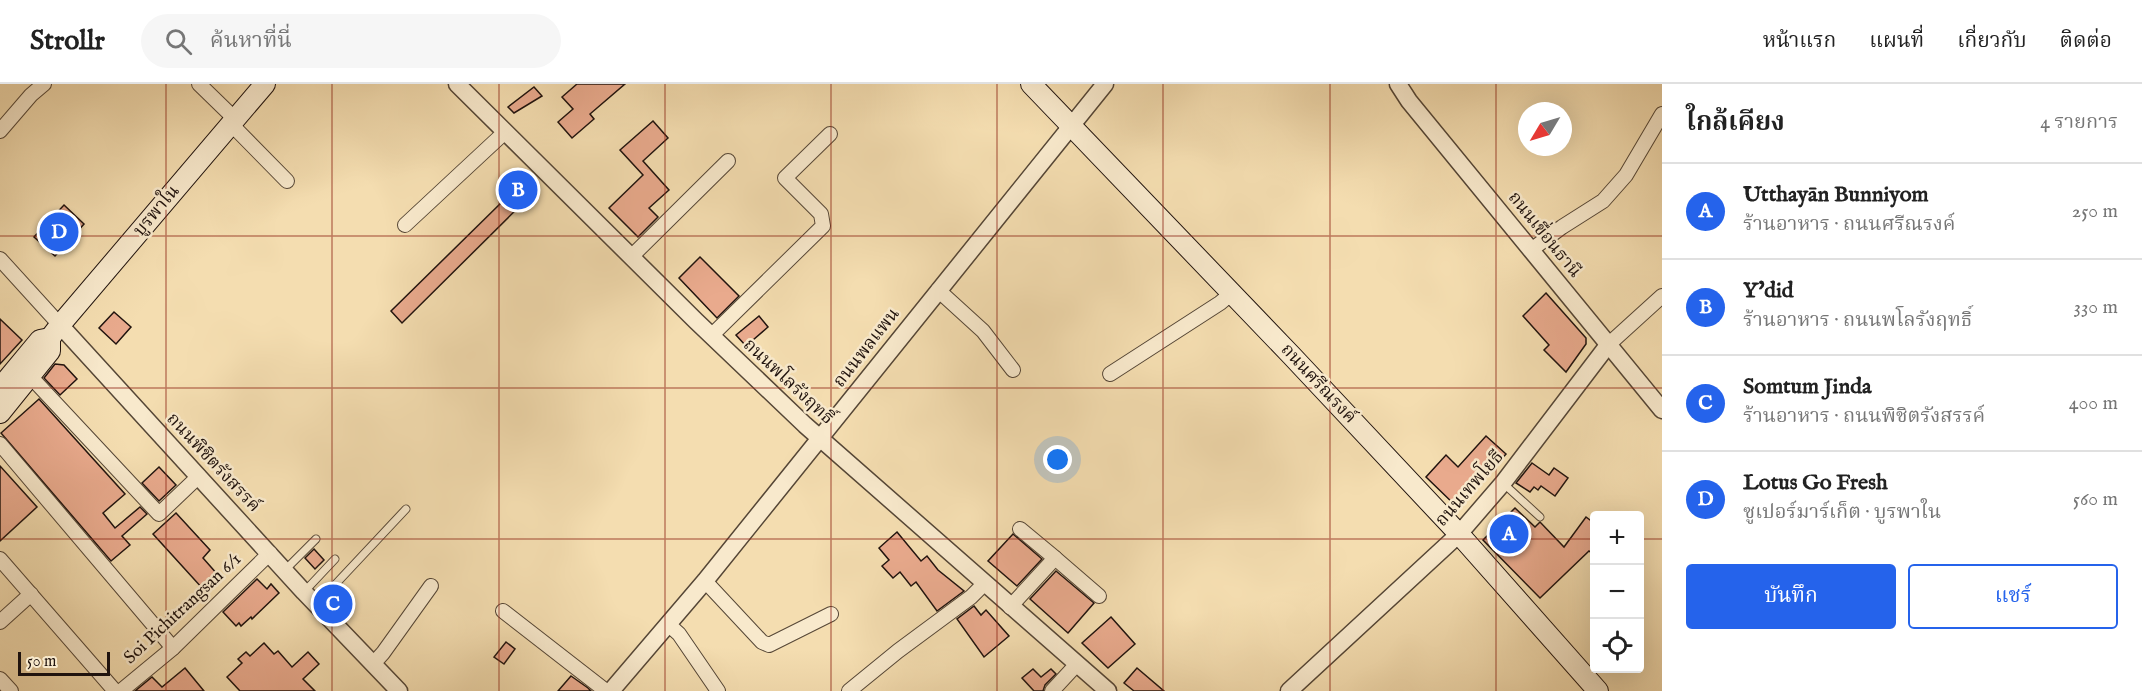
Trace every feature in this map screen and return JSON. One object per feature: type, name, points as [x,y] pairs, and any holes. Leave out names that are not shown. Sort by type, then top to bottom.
[{"type":"main road","name":"บูรพาใน","points":[[0,388],[40,340],[55,331],[265,84]]},
{"type":"main road","name":"ถนนศรีณรงค์","points":[[1030,84],[1232,293],[1459,534],[1598,691]]},
{"type":"main road","name":"บูรพาใน","points":[[0,413],[50,351],[55,331]]},
{"type":"street","points":[[0,131],[31,95],[44,84]]},
{"type":"street","points":[[199,84],[287,181]]},
{"type":"street","name":"ถนนพโลรังฤทธิ์","points":[[457,84],[711,336],[820,439],[1108,691]]},
{"type":"street","name":"ถนนพลแพน","points":[[611,691],[705,581],[1105,84]]},
{"type":"street","name":"ถนนเขื่อนธานี","points":[[1398,84],[1409,101],[1662,410]]},
{"type":"street","points":[[1531,250],[1603,201],[1626,175],[1662,114]]},
{"type":"street","points":[[405,225],[505,132]]},
{"type":"street","points":[[711,336],[823,226],[821,214],[785,178],[830,134]]},
{"type":"street","points":[[631,257],[728,161]]},
{"type":"street","name":"ถนนพิชิตรังสรรค์","points":[[0,259],[55,331],[199,476],[304,592],[399,691]]},
{"type":"street","points":[[938,290],[983,331],[1013,370]]},
{"type":"street","points":[[1110,374],[1232,293]]},
{"type":"street","name":"ถนนเทพโยธี","points":[[1288,691],[1459,534],[1503,483],[1608,345],[1662,296]]},
{"type":"street","points":[[30,376],[159,514],[199,476]]},
{"type":"street","points":[[0,444],[173,648]]},
{"type":"street","points":[[1020,529],[1099,596]]},
{"type":"street","name":"Soi Pichitrangsan 6/1","points":[[121,691],[173,648],[270,553]]},
{"type":"street","points":[[1010,607],[1055,558]]},
{"type":"street","points":[[0,559],[115,691]]},
{"type":"street","points":[[705,581],[762,642],[769,645],[831,614]]},
{"type":"street","points":[[849,691],[971,597],[984,584]]},
{"type":"street","points":[[373,664],[431,586]]},
{"type":"street","points":[[0,622],[30,594]]},
{"type":"street","points":[[503,611],[606,691]]},
{"type":"street","points":[[669,625],[679,634],[718,691]]},
{"type":"street","points":[[1052,691],[1077,664]]},
{"type":"street","points":[[0,679],[11,691]]},
{"type":"lane","points":[[1503,483],[1540,517]]},
{"type":"lane","points":[[316,604],[406,509]]},
{"type":"lane","points":[[285,570],[316,539]]},
{"type":"lane","points":[[304,592],[335,559]]},
{"type":"building","points":[[577,84],[625,84],[590,114],[594,119],[572,138],[558,122],[573,109],[562,97]]},
{"type":"building","points":[[534,87],[542,96],[514,113],[508,107]]},
{"type":"building","points":[[653,121],[668,138],[643,161],[669,190],[649,208],[658,217],[638,237],[609,208],[643,175],[620,150]]},
{"type":"building","points":[[517,176],[533,193],[402,323],[391,311],[505,199],[499,193]]},
{"type":"building","points":[[64,205],[84,224],[55,256],[34,237]]},
{"type":"building","points":[[700,257],[739,296],[717,318],[679,278]]},
{"type":"building","points":[[1546,293],[1586,338],[1586,344],[1566,372],[1544,350],[1549,345],[1523,316]]},
{"type":"building","points":[[114,312],[131,327],[116,344],[99,328]]},
{"type":"building","points":[[759,316],[768,327],[746,346],[736,335]]},
{"type":"building","points":[[0,319],[22,340],[0,364]]},
{"type":"building","points":[[55,364],[64,365],[77,379],[60,395],[44,378]]},
{"type":"building","points":[[39,399],[125,494],[103,513],[115,528],[140,507],[147,514],[122,536],[130,545],[111,561],[1,433]]},
{"type":"building","points":[[1486,436],[1506,454],[1458,508],[1426,477],[1446,455],[1458,467]]},
{"type":"building","points":[[1532,463],[1549,475],[1554,468],[1568,478],[1555,496],[1541,486],[1538,490],[1534,487],[1530,492],[1516,483]]},
{"type":"building","points":[[0,466],[37,507],[0,541]]},
{"type":"building","points":[[159,467],[176,485],[159,501],[142,483]]},
{"type":"building","points":[[1515,508],[1535,527],[1540,522],[1564,547],[1586,517],[1590,520],[1590,552],[1540,598],[1483,540]]},
{"type":"building","points":[[176,513],[210,550],[203,558],[218,575],[203,589],[153,534]]},
{"type":"building","points":[[897,532],[921,561],[927,556],[938,570],[964,591],[937,611],[916,582],[911,586],[900,572],[893,578],[882,566],[889,560],[879,548]]},
{"type":"building","points":[[1013,534],[1042,559],[1017,586],[988,561]]},
{"type":"building","points":[[314,549],[324,560],[315,569],[305,558]]},
{"type":"building","points":[[1056,571],[1094,603],[1068,633],[1030,599]]},
{"type":"building","points":[[257,579],[267,589],[271,584],[279,593],[252,619],[251,617],[241,626],[239,623],[236,626],[223,612]]},
{"type":"building","points":[[974,606],[981,615],[986,610],[1009,636],[984,657],[957,619]]},
{"type":"building","points":[[1111,617],[1135,644],[1108,668],[1082,643]]},
{"type":"building","points":[[506,642],[515,649],[504,664],[494,657]]},
{"type":"building","points":[[264,643],[274,654],[278,651],[292,667],[308,652],[319,664],[303,679],[315,691],[240,691],[227,677],[242,663],[238,659],[246,652],[250,656]]},
{"type":"building","points":[[185,668],[204,691],[135,691],[152,677],[162,687]]},
{"type":"building","points":[[1137,668],[1164,691],[1134,691],[1124,683]]},
{"type":"building","points":[[1033,669],[1041,677],[1051,669],[1056,674],[1045,685],[1043,691],[1034,691],[1022,678]]},
{"type":"building","points":[[571,676],[588,688],[591,691],[558,691]]},
{"type":"place","name":"Y'did","points":[[518,190]]},
{"type":"place","name":"Lotus Go Fresh","points":[[59,232]]},
{"type":"place","name":"Utthayān Bunniyom","points":[[1509,534]]},
{"type":"place","name":"Somtum Jinda","points":[[333,604]]}]
